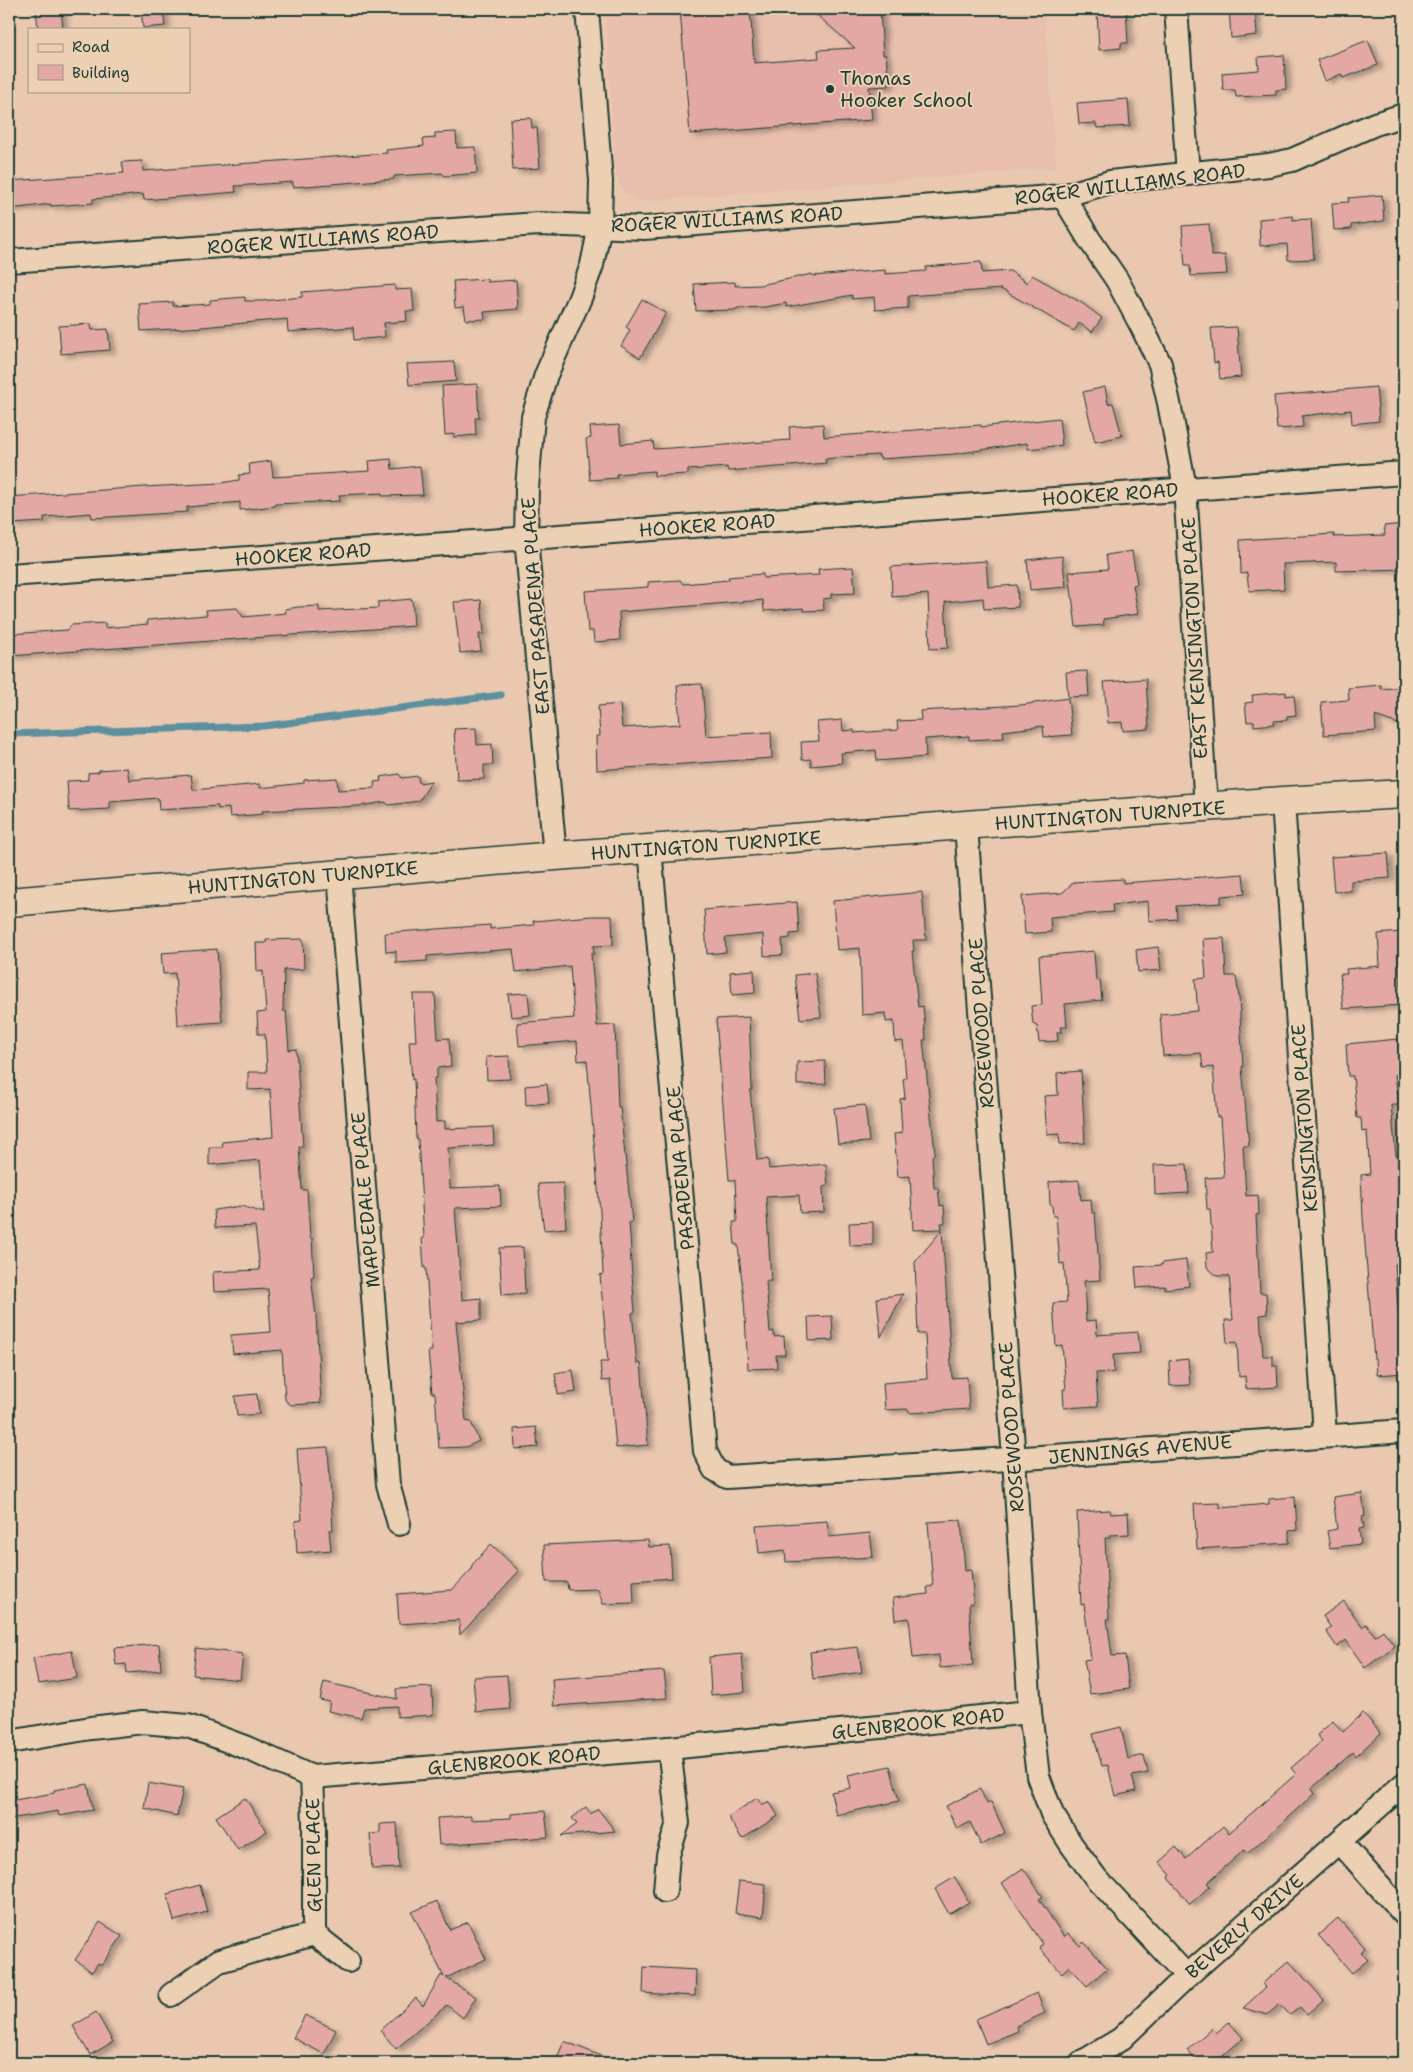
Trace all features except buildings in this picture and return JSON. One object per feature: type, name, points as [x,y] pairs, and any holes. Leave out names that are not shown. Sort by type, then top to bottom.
[{"type":"main road","name":"HUNTINGTON TURNPIKE","points":[[9,902],[555,856],[1283,801],[1404,794]]},
{"type":"street","name":"EAST PASADENA PLACE","points":[[555,856],[526,538],[527,488],[533,417],[546,375],[580,298],[592,265],[600,226],[601,182],[586,9]]},
{"type":"street","points":[[1176,9],[1188,174]]},
{"type":"street","name":"ROGER WILLIAMS ROAD","points":[[9,261],[539,224],[644,228],[1063,196],[1110,182],[1233,170],[1292,160],[1375,124],[1404,115]]},
{"type":"street","name":"EAST KENSINGTON PLACE","points":[[1063,196],[1117,280],[1160,364],[1185,488],[1206,808]]},
{"type":"street","name":"HOOKER ROAD","points":[[9,575],[1404,472]]},
{"type":"street","name":"KENSINGTON PLACE","points":[[1283,801],[1325,1435]]},
{"type":"street","name":"ROSEWOOD PLACE","points":[[966,826],[1014,1459],[1030,1712],[1038,1776],[1052,1814],[1096,1878],[1187,1976]]},
{"type":"street","name":"PASADENA PLACE","points":[[650,849],[706,1451],[714,1469],[727,1477]]},
{"type":"street","name":"MAPLEDALE PLACE","points":[[339,874],[388,1484],[399,1524]]},
{"type":"street","name":"JENNINGS AVENUE","points":[[727,1477],[1404,1431]]},
{"type":"street","name":"GLENBROOK ROAD","points":[[9,1742],[91,1728],[143,1722],[188,1726],[247,1748],[312,1777],[669,1748],[1030,1712]]},
{"type":"street","points":[[665,1891],[668,1856],[678,1823],[669,1748]]},
{"type":"street","name":"GLEN PLACE","points":[[312,1777],[314,1934]]},
{"type":"street","name":"BEVERLY DRIVE","points":[[1081,2063],[1121,2039],[1187,1976],[1404,1784]]},
{"type":"street","points":[[1340,1842],[1404,1914]]},
{"type":"street","name":"GLEN PLACE","points":[[314,1934],[348,1961]]},
{"type":"street","name":"GLEN PLACE","points":[[171,1995],[219,1961],[314,1934]]},
{"type":"shaded area","name":"Thomas Hooker School","points":[[605,9],[1044,9],[1056,168],[644,201],[635,200],[623,192],[616,174]]},
{"type":"waterway","points":[[9,734],[264,726],[501,695]]},
{"type":"place","name":"Thomas Hooker School","points":[[830,89]]}]
